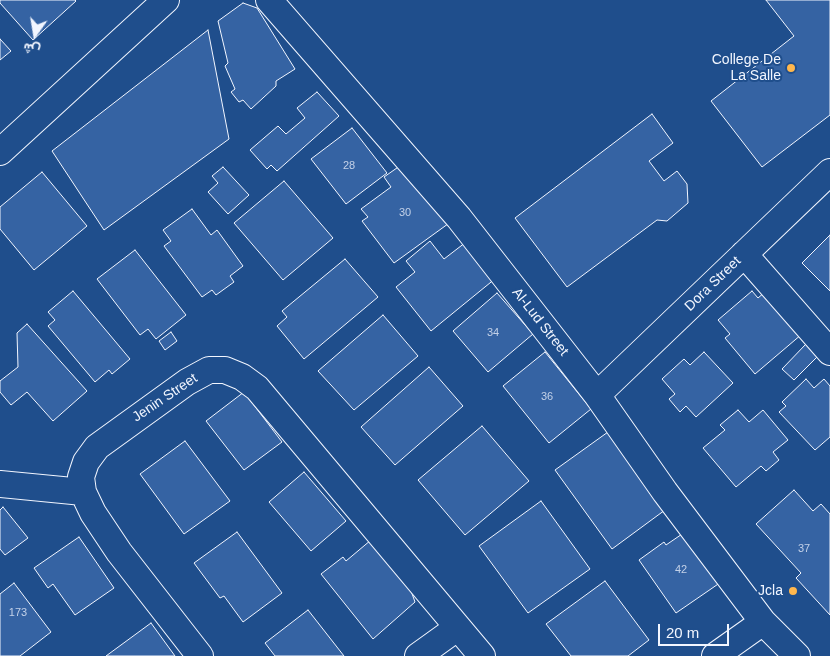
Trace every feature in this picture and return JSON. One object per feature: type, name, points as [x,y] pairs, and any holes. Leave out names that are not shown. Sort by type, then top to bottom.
[{"type":"street","points":[[0,152],[166,0]]},
{"type":"street","name":"Al-Lud Street","points":[[269,0],[459,218],[597,395],[665,492],[763,622],[797,656]]},
{"type":"street","name":"Dora Street","points":[[597,395],[830,172]]},
{"type":"street","points":[[744,254],[830,352]]},
{"type":"street","name":"Jenin Street","points":[[200,656],[120,552],[93,513],[83,492],[81,477],[86,462],[97,447],[187,382],[209,370],[226,370],[242,377],[258,388],[482,656]]},
{"type":"street","points":[[0,484],[83,492]]},
{"type":"street","points":[[715,656],[763,622]]},
{"type":"street","points":[[418,656],[457,628]]},
{"type":"building","points":[[0,0],[76,1],[33,40],[0,3]]},
{"type":"building","name":"College De La Salle","points":[[766,0],[830,0],[830,115],[762,167],[711,101],[794,36]]},
{"type":"building","points":[[243,3],[257,8],[295,69],[276,81],[276,86],[251,109],[243,100],[239,102],[231,92],[235,89],[225,66],[228,63],[218,21]]},
{"type":"building","points":[[208,30],[229,139],[104,230],[52,151]]},
{"type":"building","points":[[0,39],[11,51],[0,60]]},
{"type":"building","points":[[317,92],[339,116],[277,171],[271,165],[267,169],[250,150],[278,126],[286,134],[305,118],[297,108]]},
{"type":"building","points":[[652,114],[673,143],[649,161],[664,181],[677,171],[687,184],[688,203],[667,221],[657,220],[567,287],[515,218]]},
{"type":"building","points":[[352,128],[387,173],[346,204],[311,159]]},
{"type":"building","points":[[404,163],[452,221],[394,263],[362,221],[368,217],[361,209],[391,187],[384,177]]},
{"type":"building","points":[[223,167],[249,195],[228,214],[208,192],[218,183],[212,176]]},
{"type":"building","points":[[42,172],[87,226],[34,270],[0,229],[0,207]]},
{"type":"building","points":[[284,181],[333,238],[283,280],[234,223]]},
{"type":"building","points":[[192,209],[211,235],[217,230],[243,266],[230,276],[234,282],[216,295],[212,290],[202,297],[164,246],[171,241],[163,230]]},
{"type":"building","points":[[830,235],[830,291],[802,263]]},
{"type":"building","points":[[470,239],[496,278],[431,331],[396,287],[415,272],[406,261],[430,241],[444,259]]},
{"type":"building","points":[[135,250],[186,315],[156,339],[148,329],[140,335],[97,279]]},
{"type":"building","points":[[345,259],[378,297],[304,359],[277,326],[287,317],[282,311]]},
{"type":"building","points":[[73,291],[130,359],[112,374],[109,370],[95,382],[48,326],[55,320],[48,312]]},
{"type":"building","points":[[752,291],[758,298],[765,292],[802,334],[755,374],[725,338],[730,334],[718,320]]},
{"type":"building","points":[[497,293],[533,334],[488,372],[453,331]]},
{"type":"building","points":[[383,315],[418,356],[354,410],[318,371]]},
{"type":"building","points":[[27,324],[87,391],[53,421],[27,392],[11,405],[0,392],[0,381],[18,367],[17,333]]},
{"type":"building","points":[[171,332],[177,341],[165,350],[159,341]]},
{"type":"building","points":[[806,344],[818,356],[794,380],[782,369]]},
{"type":"building","points":[[545,352],[591,409],[549,443],[503,386]]},
{"type":"building","points":[[704,352],[733,383],[696,417],[686,406],[680,412],[669,399],[675,394],[662,379],[684,359],[690,365]]},
{"type":"building","points":[[429,367],[463,406],[395,465],[361,427]]},
{"type":"building","points":[[806,379],[814,388],[824,379],[830,386],[830,437],[815,450],[779,412],[786,406],[782,402]]},
{"type":"building","points":[[244,392],[282,442],[244,470],[206,421]]},
{"type":"building","points":[[738,410],[749,422],[763,410],[788,440],[773,452],[779,460],[766,471],[761,466],[736,487],[703,448],[725,430],[720,425]]},
{"type":"building","points":[[482,426],[529,481],[465,535],[418,480]]},
{"type":"building","points":[[608,432],[665,510],[612,549],[555,470]]},
{"type":"building","points":[[185,441],[230,501],[184,534],[140,474]]},
{"type":"building","points":[[304,472],[346,521],[311,551],[269,502]]},
{"type":"building","points":[[794,490],[813,511],[821,504],[830,514],[830,615],[796,578],[801,573],[756,524]]},
{"type":"building","points":[[541,501],[590,569],[528,613],[479,546]]},
{"type":"building","points":[[3,507],[28,538],[5,555],[0,549],[0,510]]},
{"type":"building","points":[[688,530],[724,580],[676,613],[639,560],[664,542],[666,545]]},
{"type":"building","points":[[237,532],[282,593],[243,622],[224,596],[220,598],[194,563]]},
{"type":"building","points":[[79,537],[114,588],[75,615],[53,584],[48,588],[34,568]]},
{"type":"building","points":[[371,540],[410,588],[415,602],[373,639],[321,574],[343,557],[346,561]]},
{"type":"building","points":[[605,581],[649,640],[628,656],[571,656],[546,624]]},
{"type":"building","points":[[14,583],[51,632],[20,656],[0,656],[0,594]]},
{"type":"building","points":[[308,610],[344,656],[275,656],[265,643]]},
{"type":"building","points":[[151,623],[175,656],[106,656]]},
{"type":"place","name":"College De La Salle","points":[[791,68]]},
{"type":"place","name":"Jcla","points":[[793,591]]}]
